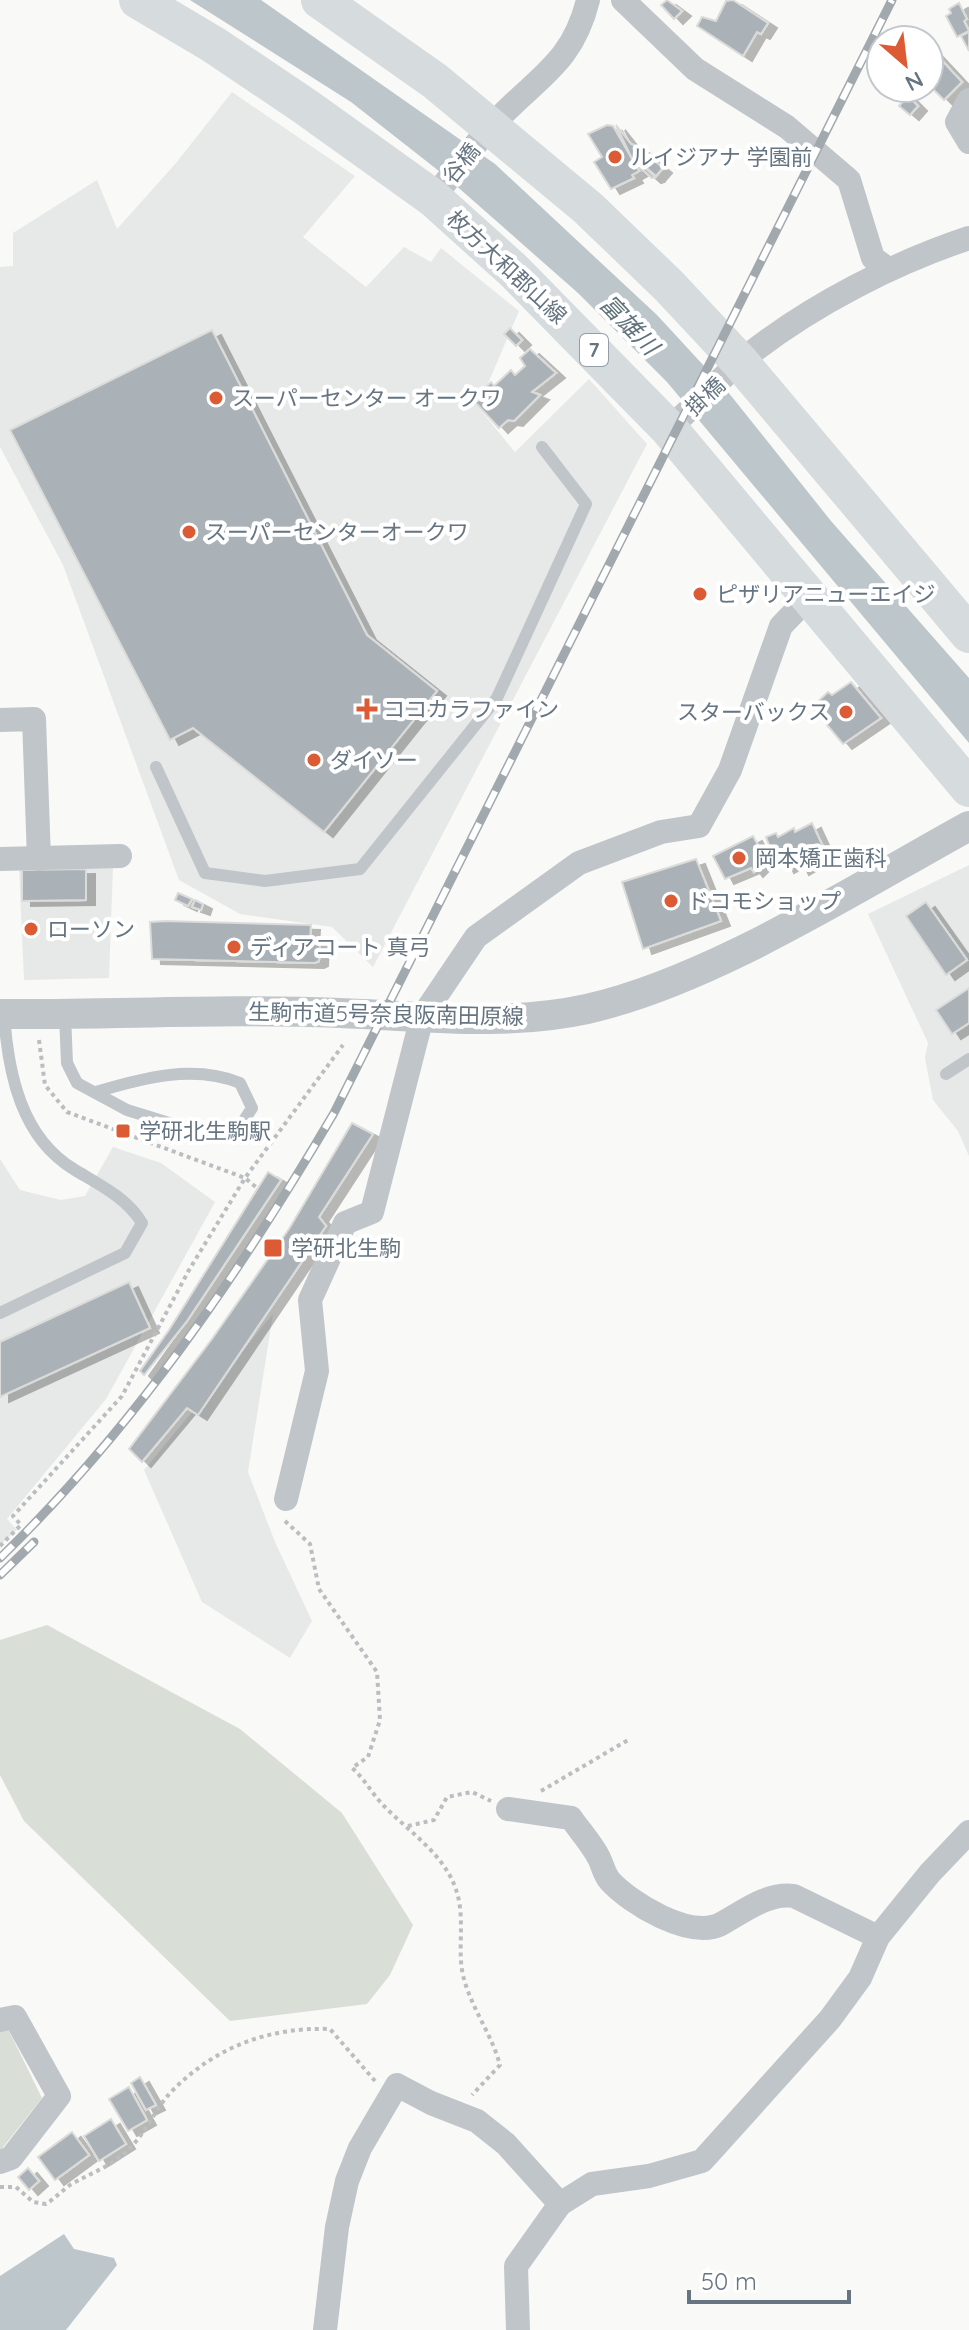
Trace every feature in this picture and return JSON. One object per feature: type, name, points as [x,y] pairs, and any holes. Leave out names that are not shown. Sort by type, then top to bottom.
[{"type":"main road","name":"枚方大和郡山線","points":[[138,0],[306,107],[433,198],[514,271],[669,429],[969,788]]},
{"type":"main road","points":[[320,0],[435,81],[588,208],[669,286],[740,362],[969,634]]},
{"type":"street","name":"谷橋","points":[[433,198],[490,128],[549,75],[564,57],[578,33],[588,0]]},
{"type":"street","points":[[623,0],[695,69],[787,127],[849,180],[873,258],[888,269]]},
{"type":"street","points":[[969,100],[957,122],[969,142]]},
{"type":"street","name":"掛橋","points":[[669,429],[740,362],[793,325],[888,269],[969,238]]},
{"type":"street","points":[[286,1499],[317,1371],[310,1300],[345,1223],[372,1212],[422,1017],[476,937],[579,863],[661,832],[699,826],[730,770],[781,626],[809,597]]},
{"type":"street","points":[[0,720],[34,719],[39,859]]},
{"type":"street","name":"生駒市道5号奈良阪南田原線","points":[[2,1014],[226,1011],[512,1021],[588,1008],[651,989],[751,944],[969,826]]},
{"type":"street","points":[[0,859],[120,856]]},
{"type":"street","points":[[508,1809],[571,1818],[599,1858],[607,1878],[629,1898],[663,1918],[688,1926],[715,1927],[764,1900],[784,1894],[878,1937]]},
{"type":"street","points":[[518,2330],[516,2266],[560,2204],[592,2184],[649,2176],[702,2161],[830,2019],[860,1978],[878,1937],[930,1873],[969,1832]]},
{"type":"street","points":[[0,2020],[15,2017],[59,2096],[11,2158],[0,2162]]},
{"type":"street","points":[[325,2330],[337,2227],[347,2181],[360,2148],[397,2085],[431,2103],[467,2115],[506,2144],[560,2204]]},
{"type":"lane","points":[[156,767],[205,873],[265,881],[360,869],[497,698],[586,504],[542,447]]},
{"type":"lane","points":[[0,1313],[125,1253],[142,1223],[133,1208],[48,1151],[35,1132],[14,1085],[2,1014]]},
{"type":"lane","points":[[65,1015],[65,1047],[71,1073],[77,1083],[127,1110],[217,1133],[239,1128],[252,1108],[240,1083],[222,1075],[150,1076],[96,1092]]},
{"type":"lane","points":[[946,1074],[969,1059]]},
{"type":"path","points":[[0,1546],[21,1525],[13,1516],[122,1396],[208,1236],[245,1178],[343,1045]]},
{"type":"path","points":[[245,1178],[257,1188]]},
{"type":"path","points":[[286,1499],[283,1518],[310,1544],[319,1589],[377,1672],[380,1720],[368,1757],[352,1768],[367,1781],[382,1804],[431,1849],[454,1882],[463,1932],[459,1962],[467,1989],[500,2065],[468,2098],[467,2115]]},
{"type":"path","points":[[0,2187],[16,2187],[33,2202],[46,2204],[69,2186],[115,2162],[132,2146],[171,2092],[197,2069],[222,2051],[271,2033],[330,2029],[390,2100]]},
{"type":"shaded area","points":[[232,92],[355,176],[303,237],[366,287],[404,247],[431,262],[441,248],[519,311],[478,407],[515,452],[589,379],[647,444],[373,967],[332,927],[240,914],[179,880],[63,565],[0,447],[0,267],[13,266],[13,233],[97,180],[117,229],[176,163]]},
{"type":"shaded area","points":[[969,865],[969,1156],[958,1131],[933,1100],[925,1058],[928,1043],[868,914]]},
{"type":"shaded area","points":[[113,866],[109,978],[24,980],[19,868]]},
{"type":"shaded area","points":[[113,1147],[161,1163],[215,1202],[106,1399],[7,1519],[17,1530],[0,1545],[0,1159],[20,1190],[61,1200],[85,1196]]},
{"type":"shaded area","points":[[273,1314],[248,1472],[275,1542],[312,1621],[290,1658],[202,1602],[144,1470]]},
{"type":"shaded area","points":[[47,1625],[240,1729],[342,1813],[413,1925],[390,1975],[367,2004],[230,2021],[24,1821],[0,1775],[0,1640]]},
{"type":"shaded area","points":[[0,2028],[9,2031],[42,2098],[0,2151]]},
{"type":"water","name":"富雄川","points":[[190,0],[261,0],[495,164],[657,315],[728,392],[831,521],[969,678],[969,743],[667,382],[578,293],[444,175],[351,102]]},
{"type":"water","points":[[64,2234],[74,2249],[114,2258],[117,2265],[66,2330],[0,2330],[0,2276]]},
{"type":"building","points":[[667,0],[682,11],[674,19],[661,5]]},
{"type":"building","points":[[733,0],[768,23],[761,34],[757,32],[743,56],[697,26],[702,17],[716,21],[726,1]]},
{"type":"building","points":[[959,3],[969,31],[957,37],[946,16],[951,13],[949,9]]},
{"type":"building","points":[[969,32],[969,51],[961,36]]},
{"type":"building","points":[[945,64],[962,82],[945,99]]},
{"type":"building","points":[[916,104],[918,106],[910,115],[899,106]]},
{"type":"building","name":"ルイジアナ 学園前","points":[[607,125],[613,126],[639,171],[632,175],[634,178],[611,189],[594,162],[602,157],[588,134]]},
{"type":"building","points":[[616,125],[631,144],[642,149],[634,158],[655,177],[652,178],[633,161]]},
{"type":"building","points":[[642,150],[663,168],[656,176],[635,158]]},
{"type":"building","points":[[510,328],[522,340],[516,346],[504,334]]},
{"type":"building","name":"スーパーセンターオークワ","points":[[212,330],[367,635],[437,691],[324,832],[193,728],[170,740],[10,430]]},
{"type":"building","points":[[530,349],[556,373],[532,392],[540,395],[514,421],[508,420],[499,428],[475,402],[486,397],[481,392],[491,382],[494,386],[511,370],[515,375],[525,366],[520,358]]},
{"type":"building","name":"スターバックス","points":[[851,682],[881,718],[843,744],[812,707],[828,692],[832,695]]},
{"type":"building","points":[[812,823],[825,851],[809,858],[812,863],[800,870],[796,862],[785,868],[782,861],[776,864],[766,837],[776,833],[778,837],[794,828],[795,832]]},
{"type":"building","name":"岡本矯正歯科","points":[[753,836],[766,860],[754,872],[751,868],[725,879],[713,856]]},
{"type":"building","name":"ドコモショップ","points":[[696,859],[721,921],[643,949],[622,882]]},
{"type":"building","points":[[86,869],[86,900],[22,901],[22,870]]},
{"type":"building","points":[[178,893],[192,899],[188,906],[175,900]]},
{"type":"building","points":[[195,900],[203,904],[201,910],[192,907]]},
{"type":"building","points":[[926,902],[967,960],[946,975],[906,916]]},
{"type":"building","name":"ディアコート 真弓","points":[[150,922],[311,925],[310,940],[320,940],[319,961],[152,959]]},
{"type":"building","points":[[969,988],[969,1023],[952,1034],[936,1010]]},
{"type":"building","points":[[352,1123],[373,1134],[319,1217],[326,1226],[198,1415],[187,1408],[142,1462],[129,1449],[212,1339],[289,1229]]},
{"type":"building","points":[[268,1172],[281,1180],[187,1321],[144,1375],[140,1371]]},
{"type":"building","points":[[129,1282],[150,1328],[0,1397],[0,1342]]},
{"type":"building","points":[[140,2077],[156,2105],[146,2110],[131,2083]]},
{"type":"building","points":[[129,2087],[147,2120],[128,2131],[109,2099]]},
{"type":"building","points":[[111,2119],[126,2144],[99,2161],[84,2136]]},
{"type":"building","points":[[72,2132],[89,2155],[55,2180],[38,2157]]},
{"type":"building","points":[[28,2168],[39,2181],[29,2190],[18,2177]]},
{"type":"railway","points":[[0,1558],[96,1456],[182,1347],[261,1232],[334,1113],[892,0]]},
{"type":"railway","points":[[0,1575],[34,1542]]},
{"type":"place","name":"ルイジアナ 学園前","points":[[615,157]]},
{"type":"place","name":"スーパーセンター オークワ","points":[[216,398]]},
{"type":"place","name":"スーパーセンターオークワ","points":[[189,532]]},
{"type":"place","name":"ピザリアニューエイジ","points":[[700,594]]},
{"type":"place","name":"ココカラファイン","points":[[367,709]]},
{"type":"place","name":"スターバックス","points":[[846,712]]},
{"type":"place","name":"ダイソー","points":[[314,760]]},
{"type":"place","name":"岡本矯正歯科","points":[[739,858]]},
{"type":"place","name":"ドコモショップ","points":[[671,901]]},
{"type":"place","name":"ローソン","points":[[31,929]]},
{"type":"place","name":"ディアコート 真弓","points":[[234,947]]},
{"type":"place","name":"学研北生駒駅","points":[[123,1131]]},
{"type":"place","name":"学研北生駒","points":[[273,1248]]}]
